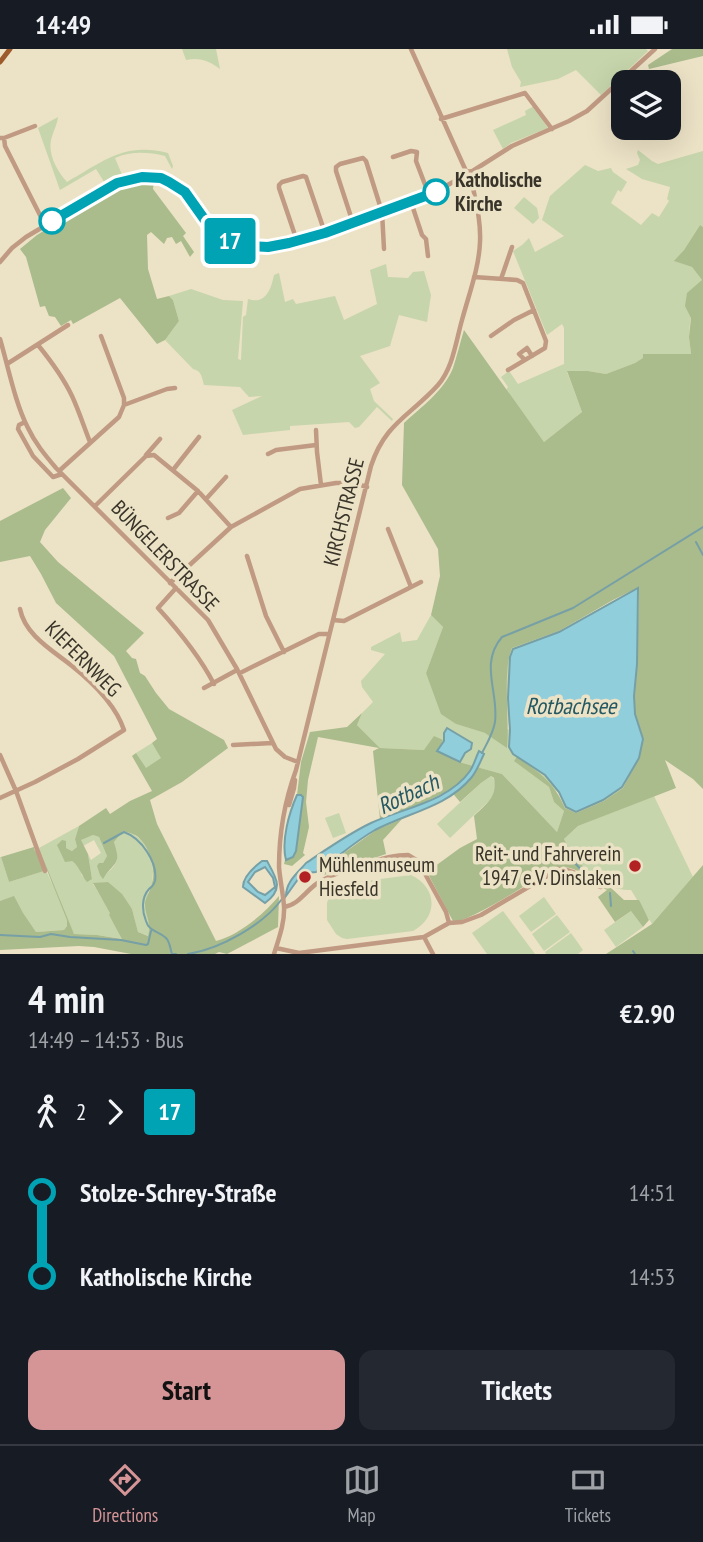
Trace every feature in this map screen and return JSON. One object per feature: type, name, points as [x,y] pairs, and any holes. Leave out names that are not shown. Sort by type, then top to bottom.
[{"type":"main road","points":[[0,62],[10,49]]},
{"type":"street","name":"KIRCHSTRASSE","points":[[275,951],[284,919],[279,848],[285,815],[295,789],[296,770],[375,453],[388,431],[438,384],[445,374],[453,356],[474,277],[480,240],[477,204],[411,49]]},
{"type":"street","points":[[0,262],[12,248],[45,225],[117,183],[133,178],[161,178],[169,182],[185,192],[215,232],[239,244],[272,246],[325,233],[411,202],[467,178],[522,141],[587,111],[655,49]]},
{"type":"street","points":[[441,119],[526,93],[552,128]]},
{"type":"street","points":[[36,126],[2,138],[45,225]]},
{"type":"street","points":[[393,157],[411,151],[417,152],[416,161],[429,195]]},
{"type":"street","points":[[353,223],[336,171],[340,164],[360,158],[366,161],[382,212],[384,249]]},
{"type":"street","points":[[297,241],[279,188],[282,182],[306,177],[325,233]]},
{"type":"street","points":[[411,202],[422,235],[426,239],[428,256]]},
{"type":"street","points":[[501,279],[512,247]]},
{"type":"street","points":[[474,277],[517,280],[523,283],[546,341],[545,348],[508,370]]},
{"type":"street","points":[[491,336],[534,310]]},
{"type":"street","points":[[7,364],[68,325]]},
{"type":"street","points":[[60,473],[119,417],[124,405],[124,398],[101,336]]},
{"type":"street","name":"BÜNGELERSTRASSE","points":[[0,339],[25,422],[34,440],[60,473],[208,620],[239,671],[272,743],[280,753],[298,762]]},
{"type":"street","points":[[38,345],[53,363],[73,396],[90,442]]},
{"type":"street","points":[[124,405],[175,388]]},
{"type":"street","name":"BÜNGELERSTRASSE","points":[[25,422],[19,425],[18,429],[33,456],[53,477],[60,473]]},
{"type":"street","points":[[316,431],[321,485]]},
{"type":"street","points":[[173,470],[198,437]]},
{"type":"street","points":[[95,506],[160,439]]},
{"type":"street","points":[[268,454],[276,450],[316,445]]},
{"type":"street","points":[[146,456],[154,455],[198,491],[230,527]]},
{"type":"street","points":[[206,499],[226,477]]},
{"type":"street","points":[[170,583],[230,527],[300,489],[345,483],[367,487]]},
{"type":"street","points":[[168,518],[178,513],[198,491]]},
{"type":"street","points":[[387,529],[411,587]]},
{"type":"street","points":[[247,557],[266,616],[284,652]]},
{"type":"street","points":[[334,620],[344,621],[421,582]]},
{"type":"street","points":[[176,588],[158,608],[186,641],[214,684]]},
{"type":"street","name":"KIEFERNWEG","points":[[16,791],[78,759],[122,732],[124,727],[105,699],[81,673],[36,637],[22,619],[20,609]]},
{"type":"street","points":[[204,688],[319,634],[329,634]]},
{"type":"street","points":[[233,745],[272,743]]},
{"type":"street","points":[[0,755],[45,871]]},
{"type":"street","points":[[0,797],[16,791]]},
{"type":"street","points":[[284,904],[291,906],[297,903],[318,883],[349,870],[404,855],[411,856],[422,867],[449,923]]},
{"type":"street","points":[[275,951],[337,951],[424,937],[449,923],[462,922],[481,915],[559,869],[573,871],[601,887]]},
{"type":"street","points":[[424,937],[433,954]]},
{"type":"green space","points":[[182,49],[216,49],[220,69],[204,60],[186,60]]},
{"type":"green space","points":[[507,49],[648,51],[628,70],[611,70],[611,86],[601,95],[576,70],[558,79],[520,87],[521,82],[512,67]]},
{"type":"green space","points":[[672,49],[703,49],[703,56],[649,69],[648,65]]},
{"type":"green space","points":[[534,106],[548,128],[503,149],[493,130],[526,115],[525,111]]},
{"type":"green space","points":[[58,117],[51,140],[51,151],[57,168],[67,182],[114,156],[138,150],[168,153],[172,169],[165,156],[127,154],[115,158],[123,177],[106,185],[96,169],[60,190],[38,128]]},
{"type":"green space","points":[[638,150],[658,164],[703,151],[703,227],[700,225],[675,261],[692,267],[702,280],[690,324],[691,354],[643,354],[644,358],[635,363],[606,374],[567,372],[582,412],[544,442],[506,390],[508,387],[501,377],[509,371],[518,384],[564,364],[564,328],[562,324],[547,335],[513,251],[529,238],[535,252],[564,236],[542,220],[550,196],[585,165],[598,171],[611,168],[627,182],[621,192],[618,190],[611,203],[641,225],[652,213],[659,217],[669,201],[667,199],[670,187],[642,179],[626,169],[638,165]]},
{"type":"green space","points":[[140,181],[154,182],[153,189],[186,233],[183,236],[194,252],[190,257],[181,241],[176,244],[172,237],[167,238],[164,244],[151,232],[147,235],[148,269],[157,299],[169,296],[173,300],[179,321],[165,340],[157,344],[120,298],[73,324],[71,320],[61,326],[55,317],[49,316],[45,306],[40,307],[26,257],[20,249],[37,235],[115,188]]},
{"type":"green space","points":[[524,197],[537,208],[539,218],[533,224],[514,208]]},
{"type":"green space","points":[[700,225],[703,227],[703,789],[665,760],[676,788],[578,826],[564,839],[573,856],[591,875],[624,900],[639,900],[649,920],[643,927],[631,911],[615,922],[598,897],[607,890],[580,872],[558,867],[491,906],[454,923],[427,872],[477,839],[474,816],[493,795],[494,778],[491,776],[481,783],[460,802],[450,790],[417,806],[380,819],[373,751],[379,748],[318,737],[308,780],[306,802],[309,827],[303,853],[305,855],[292,866],[284,864],[301,795],[297,795],[301,762],[310,732],[347,727],[362,713],[357,725],[380,748],[424,750],[434,736],[443,740],[438,751],[459,762],[502,774],[557,832],[564,811],[554,802],[549,787],[514,761],[517,757],[545,779],[556,791],[565,808],[576,813],[604,801],[623,788],[639,758],[643,739],[635,714],[634,696],[639,587],[559,631],[512,648],[507,670],[507,748],[485,733],[456,724],[441,714],[426,673],[443,627],[431,615],[440,576],[438,549],[402,485],[404,423],[444,384],[453,368],[464,330],[544,442],[582,412],[567,371],[606,374],[635,363],[643,358],[643,354],[691,354],[691,318],[685,306],[687,293],[702,280],[692,267],[674,261]]},
{"type":"green space","points":[[386,264],[388,277],[408,278],[413,272],[424,271],[431,295],[427,322],[399,315],[390,346],[360,356],[380,383],[370,389],[374,401],[392,421],[377,407],[355,428],[349,422],[290,426],[290,430],[243,435],[232,410],[262,396],[249,397],[240,387],[204,385],[200,373],[165,340],[179,321],[173,300],[169,296],[191,289],[223,300],[243,301],[238,359],[241,360],[243,317],[246,315],[248,299],[259,300],[267,295],[274,275],[279,273],[285,302],[293,299],[296,304],[335,296],[344,320],[377,304],[370,270]]},
{"type":"green space","points":[[63,488],[71,498],[45,530],[40,542],[58,562],[144,633],[126,651],[136,659],[140,673],[169,709],[224,740],[228,748],[182,782],[150,800],[157,824],[216,941],[250,923],[279,896],[278,927],[227,954],[131,954],[79,946],[0,950],[0,901],[14,896],[36,932],[64,930],[67,926],[47,870],[9,882],[1,857],[34,847],[35,851],[40,851],[74,934],[122,939],[93,883],[108,882],[122,894],[132,909],[138,932],[148,936],[149,931],[145,903],[153,878],[153,867],[148,850],[140,839],[123,831],[114,842],[116,863],[103,879],[97,866],[103,863],[107,856],[99,837],[93,835],[81,840],[88,854],[92,879],[87,882],[75,863],[65,862],[57,845],[62,840],[66,841],[66,848],[72,851],[77,847],[75,839],[79,826],[106,808],[110,814],[152,791],[132,756],[136,753],[146,768],[161,758],[152,743],[157,739],[114,656],[56,603],[30,556],[0,562],[0,521]]},
{"type":"green space","name":"Rotbachsee","points":[[639,587],[634,696],[635,714],[643,739],[640,758],[623,788],[604,801],[576,813],[565,808],[559,793],[515,761],[549,787],[554,802],[564,811],[557,832],[502,774],[459,762],[437,751],[442,740],[424,750],[380,748],[357,725],[362,713],[373,702],[362,687],[361,681],[385,654],[371,650],[371,647],[400,632],[402,642],[417,640],[431,615],[443,627],[426,673],[456,724],[485,733],[509,729],[507,677],[512,648],[559,631]]},
{"type":"green space","points":[[152,743],[162,758],[146,769],[136,753]]},
{"type":"green space","points":[[491,776],[496,786],[494,796],[450,838],[437,824]]},
{"type":"green space","name":"Reit- und Fahrverein 1947 e.V. Dinslaken","points":[[654,796],[693,877],[652,924],[631,890],[609,886],[599,881],[575,858],[564,839],[578,826]]},
{"type":"green space","points":[[339,813],[346,833],[333,838],[325,818]]},
{"type":"green space","points":[[402,819],[383,840],[386,854],[324,875],[320,870],[376,830]]},
{"type":"green space","points":[[79,826],[75,839],[77,847],[72,851],[66,848],[62,840],[72,861],[79,867],[82,876],[92,879],[88,854],[91,860],[101,853],[94,840],[83,846],[80,840],[93,835],[99,837],[107,856],[103,863],[106,874],[116,863],[114,842],[123,831],[142,840],[151,858],[153,871],[148,892],[149,936],[138,932],[132,909],[108,882],[93,884],[123,939],[74,934],[67,920],[64,930],[36,932],[14,897],[0,901],[0,857],[9,882],[46,870],[53,886],[39,848]]},
{"type":"green space","points":[[703,865],[703,954],[606,954],[652,924]]},
{"type":"green space","points":[[411,875],[426,887],[432,902],[431,910],[421,925],[413,931],[347,939],[336,934],[327,920],[327,903],[335,891],[335,885]]},
{"type":"green space","points":[[544,897],[556,914],[531,932],[519,916]]},
{"type":"green space","points":[[503,911],[535,954],[487,954],[472,933]]},
{"type":"green space","points":[[631,911],[643,927],[616,947],[604,930]]},
{"type":"green space","points":[[557,915],[570,932],[544,951],[532,934]]},
{"type":"green space","points":[[571,933],[583,950],[578,954],[546,954],[545,952]]},
{"type":"water","name":"Rotbachsee","points":[[638,588],[634,696],[635,714],[643,739],[639,758],[622,787],[603,800],[576,812],[566,807],[559,792],[545,775],[513,754],[509,747],[510,657],[513,649],[559,632]]},
{"type":"water","points":[[447,728],[472,743],[471,749],[460,762],[437,751],[444,741]]},
{"type":"water","points":[[479,751],[484,754],[471,778],[461,788],[439,803],[375,830],[316,872],[301,875],[286,896],[290,882],[306,863],[362,827],[450,790],[470,771]]},
{"type":"water","points":[[297,795],[303,797],[296,851],[293,857],[286,860],[284,844]]},
{"type":"water","points":[[262,861],[267,861],[277,883],[275,893],[265,903],[243,887],[252,869]],"holes":[[[265,867],[273,878],[275,887],[265,895],[248,882],[255,872]]]},
{"type":"waterway","name":"Rotbach","points":[[482,753],[495,722],[491,668],[495,647],[502,637],[573,608],[703,527]]},
{"type":"waterway","points":[[696,542],[703,555]]},
{"type":"waterway","name":"Rotbach","points":[[104,843],[124,832],[147,852],[155,874],[155,881],[145,896],[143,905],[147,925],[163,936],[169,943],[172,954],[176,954]]},
{"type":"waterway","points":[[573,861],[585,874]]},
{"type":"waterway","points":[[590,878],[602,885]]},
{"type":"waterway","points":[[610,893],[611,906]]},
{"type":"waterway","name":"Rotbach","points":[[188,954],[214,947],[252,927],[282,899]]},
{"type":"waterway","points":[[0,935],[40,937],[51,934],[146,945],[151,931]]},
{"type":"bus line","name":"17","points":[[52,221],[117,183],[142,177],[161,178],[185,192],[207,223],[221,236],[247,246],[268,247],[325,233],[436,192]]},
{"type":"place","name":"Katholische Kirche","points":[[436,192]]},
{"type":"place","name":"Reit- und Fahrverein 1947 e.V. Dinslaken","points":[[635,866]]},
{"type":"place","name":"Mühlenmuseum Hiesfeld","points":[[305,877]]}]
